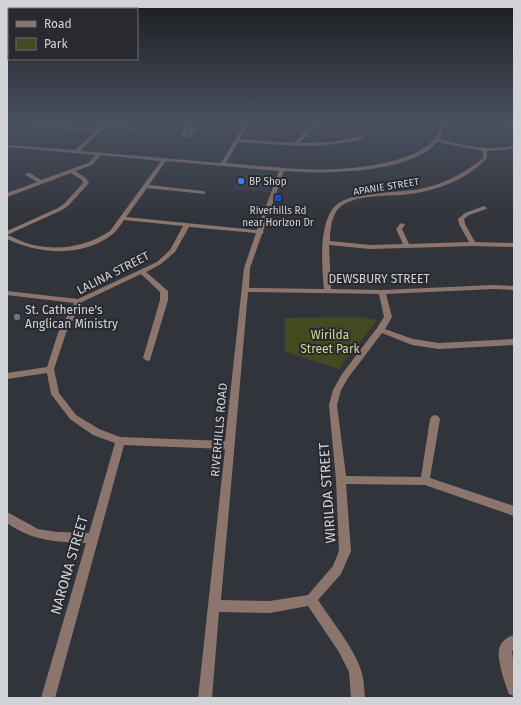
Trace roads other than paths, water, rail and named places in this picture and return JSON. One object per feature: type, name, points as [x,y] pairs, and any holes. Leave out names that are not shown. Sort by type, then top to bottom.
[{"type":"street","points":[[7,195],[90,164],[100,154],[282,169],[333,171],[373,167],[395,162],[417,154]]},
{"type":"street","points":[[223,164],[229,154]]},
{"type":"street","name":"APANIE STREET","points":[[328,291],[324,259],[332,214],[337,207],[349,201],[413,191],[441,184],[462,175],[476,166],[485,158],[485,154]]},
{"type":"street","points":[[7,237],[20,244],[31,246],[74,249],[106,237],[112,232],[165,159]]},
{"type":"street","name":"RIVERHILLS ROAD","points":[[205,698],[247,268],[282,169]]},
{"type":"street","points":[[7,233],[66,205],[86,183],[84,179],[71,171]]},
{"type":"street","points":[[28,174],[40,182]]},
{"type":"street","points":[[146,186],[203,193]]},
{"type":"street","points":[[473,244],[462,224],[462,219],[467,214],[484,208]]},
{"type":"street","points":[[122,218],[261,232]]},
{"type":"street","points":[[402,224],[399,229],[407,246]]},
{"type":"street","name":"LALINA STREET","points":[[187,225],[173,251],[159,263],[79,301],[62,332],[50,369],[55,394],[73,417],[96,432],[120,441],[230,445]]},
{"type":"street","points":[[326,243],[370,247],[473,244],[514,245]]},
{"type":"street","points":[[142,272],[164,291],[164,300],[147,358]]},
{"type":"street","name":"DEWSBURY STREET","points":[[244,290],[382,292],[494,287],[514,288]]},
{"type":"street","name":"WIRILDA STREET","points":[[311,600],[337,570],[345,551],[341,480],[333,405],[337,390],[345,376],[388,317],[382,292]]},
{"type":"street","points":[[7,293],[79,301]]},
{"type":"street","points":[[380,330],[412,342],[439,346],[514,342]]},
{"type":"street","points":[[7,376],[50,369]]},
{"type":"street","points":[[425,481],[435,419]]},
{"type":"street","name":"NARONA STREET","points":[[48,698],[120,441]]},
{"type":"street","points":[[341,480],[425,481],[514,511]]},
{"type":"street","points":[[7,517],[20,527],[42,536],[92,538]]},
{"type":"street","points":[[214,606],[270,607],[311,600],[343,648],[355,671],[358,698]]},
{"type":"street","points":[[514,642],[511,642],[505,650],[506,660],[514,689]]},
{"type":"place","name":"BP Shop","points":[[241,181]]},
{"type":"place","name":"Riverhills Rd near Horizon Dr","points":[[278,198]]},
{"type":"place","name":"St. Catherine's Anglican Ministry","points":[[17,317]]},
{"type":"park label","name":"Wirilda Street Park","points":[[330,342]]}]
